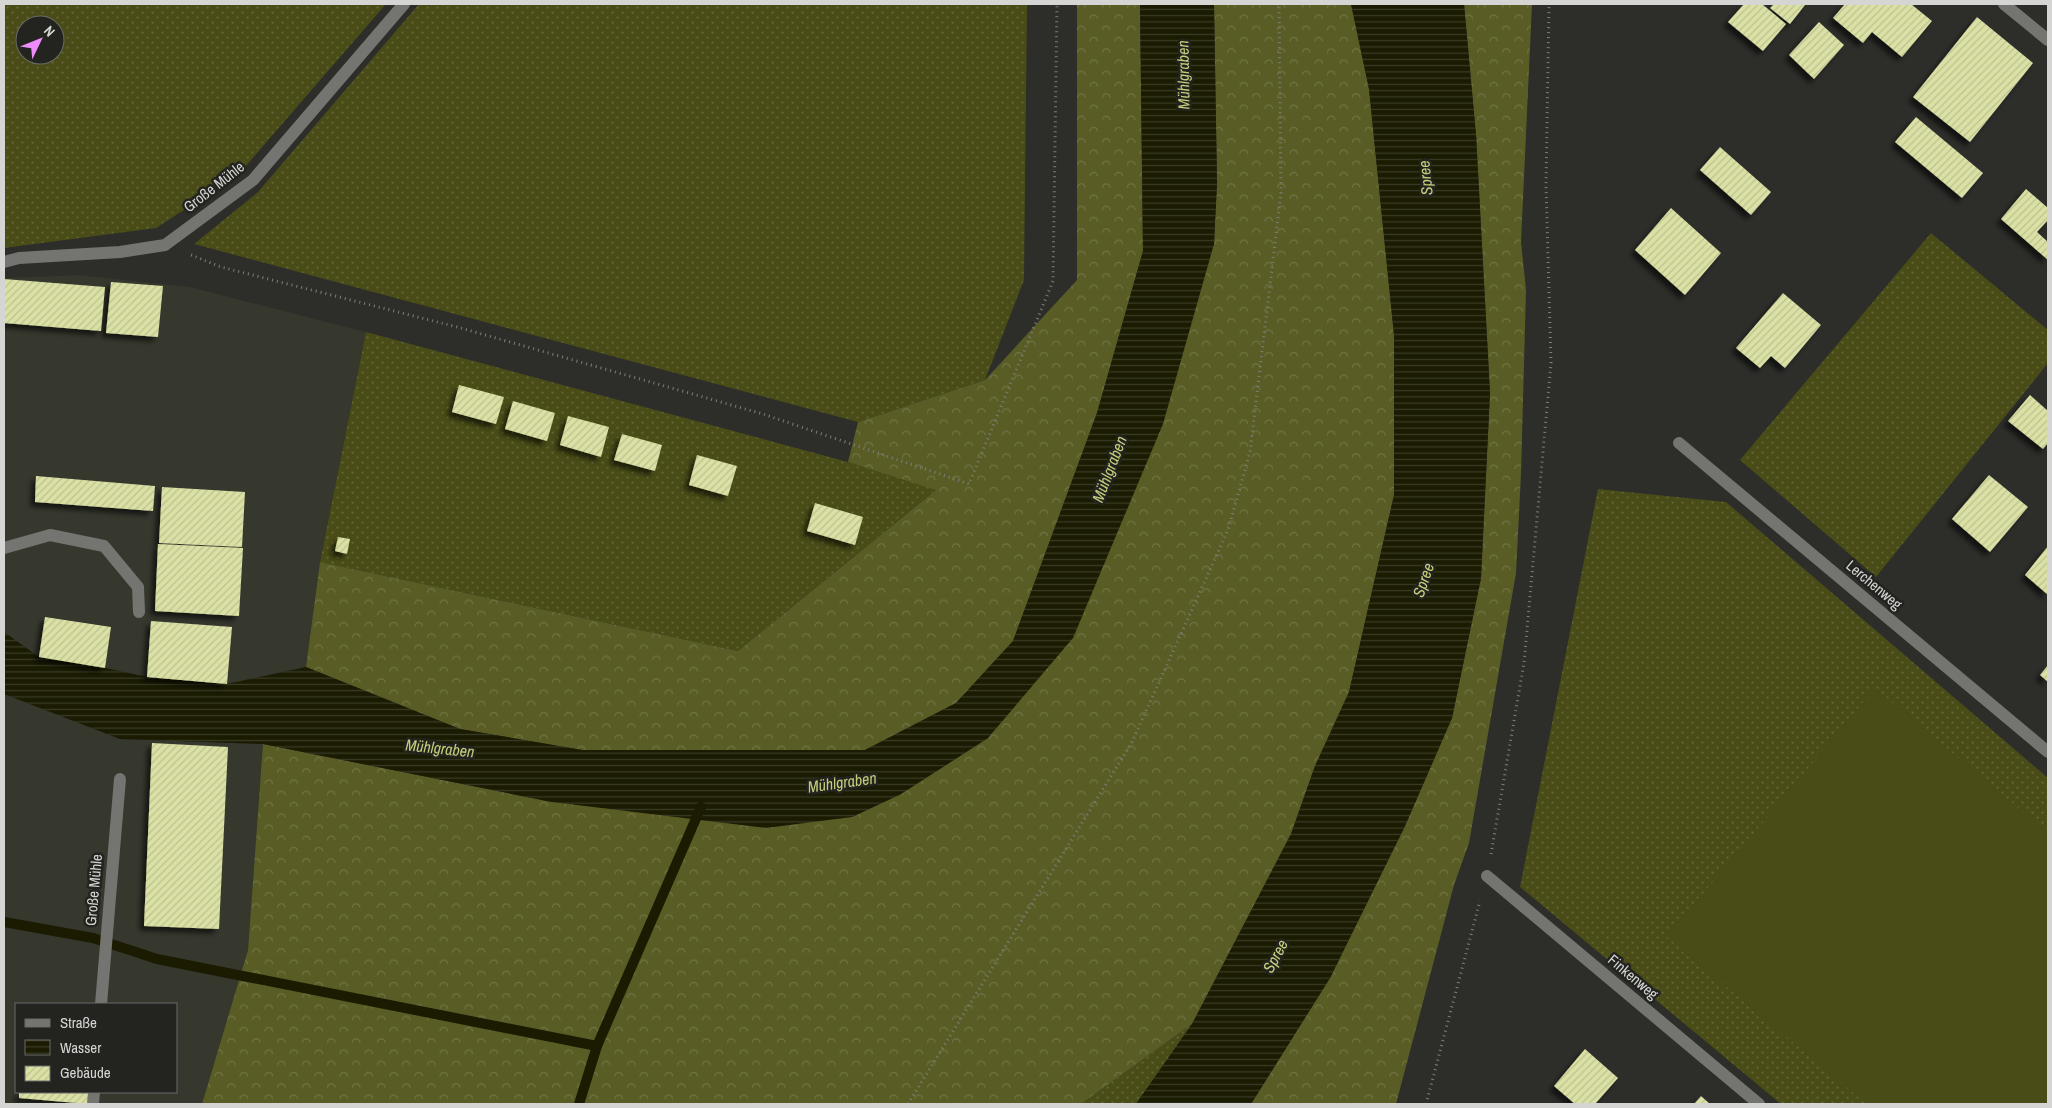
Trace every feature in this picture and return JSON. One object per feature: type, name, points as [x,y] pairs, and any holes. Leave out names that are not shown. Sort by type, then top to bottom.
[{"type":"street","name":"Große Mühle","points":[[4,262],[19,258],[120,252],[164,245],[253,180],[404,4]]},
{"type":"street","points":[[2004,4],[2048,40]]},
{"type":"street","name":"Lerchenweg","points":[[1679,443],[2048,752]]},
{"type":"street","points":[[4,548],[50,535],[104,546],[138,588],[139,612]]},
{"type":"street","name":"Große Mühle","points":[[101,1003],[120,779]]},
{"type":"street","name":"Finkenweg","points":[[1487,876],[1759,1104]]},
{"type":"path","points":[[164,245],[222,267],[457,327],[763,414],[969,484],[1052,281],[1057,4]]},
{"type":"path","points":[[908,1104],[1132,742],[1228,530],[1250,452],[1281,192],[1279,4]]},
{"type":"path","points":[[1426,1104],[1487,876],[1524,663],[1551,363],[1546,185],[1549,4]]},
{"type":"shaded area","points":[[79,275],[190,287],[366,332],[320,562],[306,667],[227,684],[147,677],[39,657],[4,632],[4,278]]},
{"type":"shaded area","points":[[4,694],[120,739],[263,744],[248,950],[202,1104],[4,1104]]},
{"type":"green space","points":[[4,4],[386,4],[238,175],[156,228],[4,248]]},
{"type":"green space","points":[[419,4],[1027,4],[1024,280],[985,380],[858,422],[194,244],[258,192]]},
{"type":"green space","points":[[1077,4],[1140,4],[1143,251],[1097,413],[1013,641],[956,703],[865,750],[582,750],[460,729],[306,667],[320,562],[738,651],[936,490],[848,462],[858,422],[985,380],[1077,280]]},
{"type":"green space","points":[[1214,4],[1351,4],[1369,89],[1394,335],[1394,495],[1349,692],[1315,766],[1291,834],[1192,1024],[1081,1104],[202,1104],[248,950],[263,744],[552,802],[852,817],[901,794],[988,738],[1214,244],[1217,183]]},
{"type":"green space","points":[[1464,4],[1532,4],[1521,242],[1526,290],[1521,474],[1516,573],[1469,843],[1454,885],[1396,1104],[1251,1104],[1330,978],[1405,826],[1452,718],[1481,578],[1490,393],[1476,135]]},
{"type":"green space","points":[[1931,233],[2048,330],[2048,363],[1876,577],[1740,460]]},
{"type":"green space","points":[[366,332],[848,462],[937,489],[738,651],[320,562]]},
{"type":"green space","points":[[1598,489],[1726,502],[2048,778],[2048,1104],[1781,1104],[1520,887]]},
{"type":"green space","points":[[1875,688],[2048,833],[2048,1104],[1867,1104],[1667,937]]},
{"type":"green space","points":[[1192,1024],[1136,1104],[1081,1104]]},
{"type":"water","name":"Mühlgraben","points":[[1140,4],[1214,4],[1217,183],[1214,244],[1163,424],[1073,638],[988,738],[901,794],[852,817],[766,828],[552,802],[263,744],[120,739],[4,694],[4,632],[39,657],[147,677],[227,684],[306,667],[460,729],[582,750],[865,750],[956,703],[1013,641],[1097,413],[1143,251]]},
{"type":"water","name":"Spree","points":[[1351,4],[1464,4],[1476,135],[1490,393],[1481,578],[1452,718],[1405,826],[1330,978],[1251,1104],[1136,1104],[1192,1024],[1291,834],[1315,766],[1349,692],[1394,495],[1394,335],[1369,89]]},
{"type":"building","points":[[1744,4],[1762,4],[1786,24],[1763,51],[1728,22]]},
{"type":"building","points":[[1774,4],[1805,5],[1790,24],[1770,8]]},
{"type":"building","points":[[1845,4],[1911,4],[1932,21],[1902,57],[1872,32],[1863,43],[1833,18]]},
{"type":"building","points":[[1977,17],[2033,63],[1970,142],[1913,97]]},
{"type":"building","points":[[1819,22],[1844,45],[1814,79],[1789,55]]},
{"type":"building","points":[[1916,117],[1983,173],[1962,198],[1895,142]]},
{"type":"building","points":[[1720,147],[1771,192],[1751,215],[1700,170]]},
{"type":"building","points":[[2026,189],[2048,208],[2048,220],[2037,232],[2048,242],[2048,260],[2001,219]]},
{"type":"building","points":[[1671,208],[1721,253],[1685,295],[1635,250]]},
{"type":"building","points":[[4,279],[105,287],[101,331],[4,323]]},
{"type":"building","points":[[111,282],[163,286],[158,337],[106,333]]},
{"type":"building","points":[[1783,293],[1821,325],[1785,368],[1771,356],[1760,368],[1736,348]]},
{"type":"building","points":[[459,385],[504,397],[496,424],[452,412]]},
{"type":"building","points":[[2030,395],[2048,411],[2048,443],[2043,449],[2008,421]]},
{"type":"building","points":[[513,401],[555,413],[547,441],[505,429]]},
{"type":"building","points":[[568,416],[609,427],[601,457],[560,445]]},
{"type":"building","points":[[622,434],[662,445],[655,471],[614,460]]},
{"type":"building","points":[[697,455],[737,466],[728,496],[689,485]]},
{"type":"building","points":[[1989,475],[2028,507],[1990,552],[1952,519]]},
{"type":"building","points":[[36,476],[155,486],[153,511],[35,502]]},
{"type":"building","points":[[162,487],[245,492],[242,547],[159,543]]},
{"type":"building","points":[[815,503],[863,517],[855,545],[807,531]]},
{"type":"building","points":[[338,537],[350,539],[347,554],[335,551]]},
{"type":"building","points":[[158,544],[243,548],[239,616],[155,611]]},
{"type":"building","points":[[2048,546],[2048,595],[2025,575]]},
{"type":"building","points":[[45,617],[111,627],[105,668],[39,657]]},
{"type":"building","points":[[151,621],[232,627],[227,684],[147,677]]},
{"type":"building","points":[[2048,665],[2048,682],[2040,675]]},
{"type":"building","points":[[152,743],[228,747],[219,929],[144,926]]},
{"type":"building","points":[[1585,1049],[1618,1078],[1595,1104],[1575,1104],[1554,1086]]},
{"type":"building","points":[[19,1093],[89,1093],[88,1104],[19,1098]]},
{"type":"building","points":[[1701,1096],[1710,1104],[1694,1104]]},
{"type":"waterway","points":[[579,1104],[597,1046],[701,807]]},
{"type":"waterway","points":[[4,922],[93,938],[157,959],[597,1046]]}]
